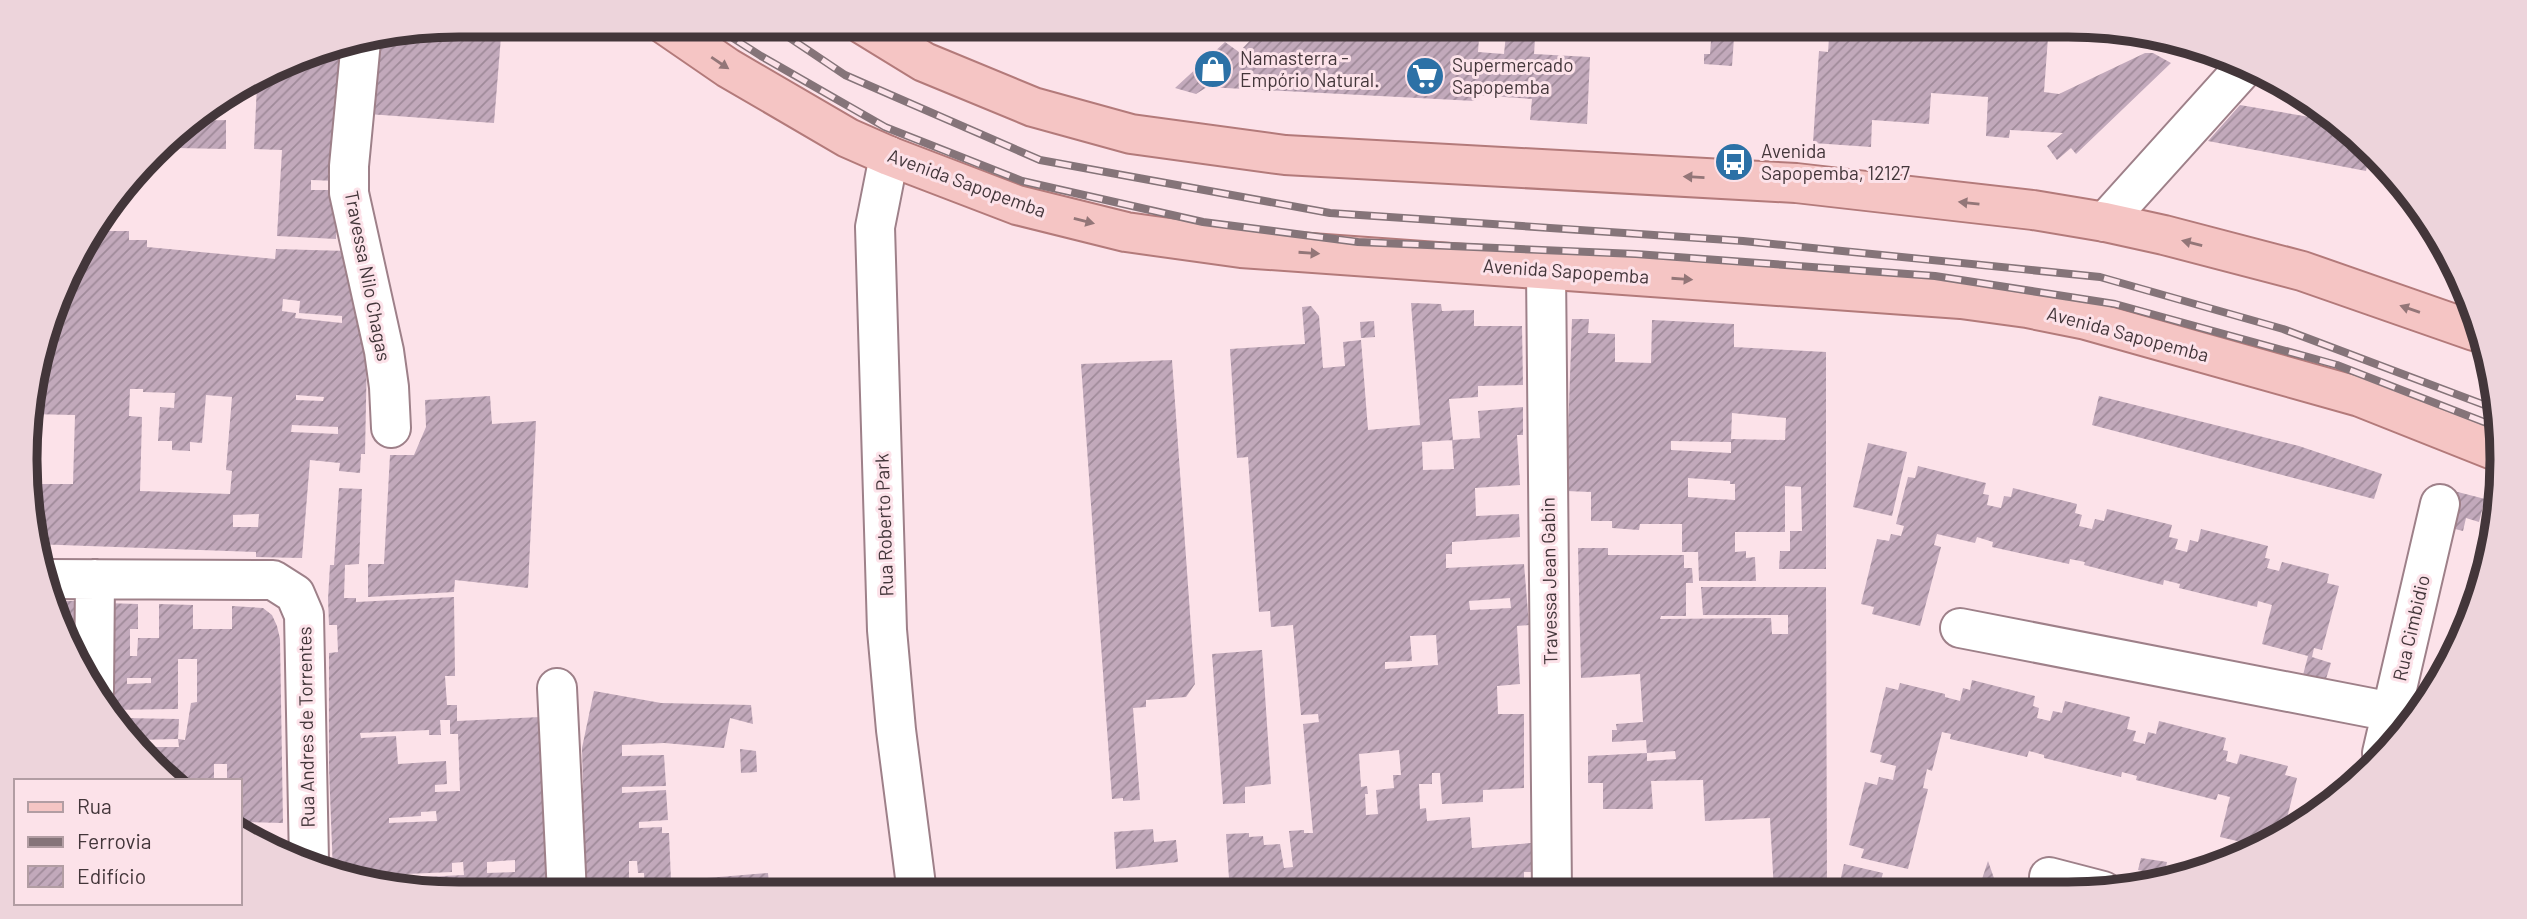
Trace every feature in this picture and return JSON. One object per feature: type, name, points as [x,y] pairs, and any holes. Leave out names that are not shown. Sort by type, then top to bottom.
[{"type":"main road","name":"Avenida Sapopemba","points":[[683,37],[728,68],[848,138],[1017,205],[1126,232],[1241,248],[1961,299],[2027,308],[2086,320],[2360,397],[2490,448]]},
{"type":"main road","points":[[883,37],[924,62],[1033,107],[1131,134],[1285,155],[1796,183],[2033,210],[2105,222],[2302,271],[2470,329]]},
{"type":"street","name":"Travessa Nilo Chagas","points":[[360,49],[349,166],[349,193],[384,351],[390,387],[391,428]]},
{"type":"street","points":[[2105,222],[2239,73]]},
{"type":"street","name":"Rua Roberto Park","points":[[890,156],[875,227],[887,630],[896,730],[916,882]]},
{"type":"street","name":"Travessa Jean Gabin","points":[[1546,270],[1552,882]]},
{"type":"street","name":"Rua Cimbidio","points":[[2386,737],[2440,504]]},
{"type":"street","name":"Rua Andres de Torrentes","points":[[54,579],[273,580],[295,594],[304,615],[309,854]]},
{"type":"street","points":[[94,673],[95,579]]},
{"type":"street","points":[[1961,628],[2392,712]]},
{"type":"street","points":[[557,688],[566,882]]},
{"type":"street","points":[[2049,877],[2068,882]]},
{"type":"building","points":[[501,37],[494,123],[368,114],[375,45],[432,38]]},
{"type":"building","points":[[1253,37],[1479,37],[1478,52],[1504,54],[1506,37],[1535,37],[1534,54],[1590,57],[1587,124],[1530,120],[1532,99],[1475,95],[1475,101],[1207,87],[1196,94],[1175,88],[1225,42],[1239,52]]},
{"type":"building","points":[[1711,37],[1734,37],[1732,66],[1704,64],[1704,54],[1710,54]]},
{"type":"building","points":[[1829,37],[2048,37],[2044,92],[2059,94],[2145,53],[2153,53],[2171,63],[2076,154],[2071,148],[2057,160],[2047,146],[2063,133],[2010,130],[2009,138],[1986,136],[1988,97],[1931,93],[1929,124],[1872,120],[1871,147],[1813,143],[1819,51],[1828,52]]},
{"type":"building","points":[[347,52],[337,181],[311,180],[311,190],[337,190],[336,239],[277,236],[282,150],[254,149],[257,88],[298,69]]},
{"type":"building","points":[[2240,105],[2317,118],[2368,163],[2366,171],[2208,141]]},
{"type":"building","points":[[226,120],[226,149],[176,148],[181,142],[207,121]]},
{"type":"building","points":[[104,231],[129,231],[129,240],[147,240],[147,247],[275,259],[276,249],[347,251],[367,351],[365,454],[361,454],[360,473],[339,471],[340,463],[310,460],[302,558],[256,557],[256,552],[46,544],[38,484],[73,484],[75,415],[39,414],[40,404],[59,324],[80,273]],"holes":[[[283,299],[300,301],[299,313],[342,316],[342,323],[295,318],[296,313],[282,311]],[[130,389],[175,393],[174,408],[160,407],[158,441],[172,441],[172,450],[190,451],[190,442],[202,443],[206,395],[232,397],[226,470],[232,471],[230,494],[140,491],[142,417],[129,416]],[[296,395],[324,397],[323,401],[296,400]],[[292,425],[338,427],[338,434],[291,432]],[[259,514],[258,527],[233,527],[233,515]]]},
{"type":"building","points":[[1411,303],[1441,304],[1442,311],[1474,310],[1474,326],[1522,326],[1523,385],[1478,386],[1478,397],[1449,399],[1453,440],[1480,438],[1478,411],[1523,407],[1523,435],[1517,435],[1520,485],[1475,488],[1476,516],[1519,514],[1520,537],[1452,542],[1452,554],[1446,554],[1446,568],[1524,564],[1529,625],[1517,626],[1520,684],[1497,686],[1498,714],[1524,714],[1524,788],[1483,790],[1483,802],[1442,804],[1440,773],[1432,773],[1432,784],[1419,784],[1420,809],[1426,808],[1427,821],[1470,817],[1472,848],[1531,843],[1533,872],[1524,872],[1524,882],[1229,882],[1226,834],[1249,833],[1249,837],[1263,836],[1264,845],[1280,844],[1284,868],[1293,867],[1289,831],[1304,830],[1304,833],[1313,833],[1303,724],[1319,722],[1318,714],[1301,715],[1293,625],[1271,627],[1270,611],[1259,612],[1248,457],[1237,458],[1230,349],[1305,344],[1302,307],[1311,306],[1319,316],[1323,368],[1345,366],[1343,342],[1361,340],[1368,430],[1420,425]],"holes":[[[1452,440],[1454,469],[1423,470],[1422,442]],[[1510,598],[1511,608],[1470,610],[1469,601]],[[1436,635],[1438,665],[1385,669],[1385,662],[1412,661],[1410,636]],[[1399,750],[1401,775],[1393,775],[1394,788],[1376,790],[1378,814],[1366,815],[1365,794],[1368,794],[1367,786],[1361,787],[1359,754]]]},
{"type":"building","points":[[1572,319],[1589,319],[1588,333],[1615,334],[1615,362],[1651,363],[1652,320],[1734,324],[1734,347],[1826,352],[1826,569],[1779,569],[1780,551],[1790,551],[1790,531],[1802,531],[1801,487],[1785,486],[1785,532],[1735,532],[1735,552],[1746,551],[1746,558],[1755,557],[1756,581],[1699,581],[1698,552],[1682,552],[1682,524],[1640,524],[1639,530],[1612,528],[1612,521],[1591,521],[1591,492],[1566,491]],"holes":[[[1732,413],[1786,418],[1785,440],[1731,439]],[[1671,441],[1731,442],[1731,453],[1671,450]],[[1688,478],[1730,481],[1730,484],[1735,484],[1735,500],[1688,497]]]},
{"type":"building","points":[[1374,321],[1375,337],[1361,338],[1360,322]]},
{"type":"building","points":[[1172,360],[1195,684],[1186,697],[1146,700],[1146,707],[1133,708],[1140,800],[1123,801],[1123,798],[1112,799],[1081,364]]},
{"type":"building","points":[[490,396],[492,424],[536,421],[528,588],[455,580],[454,592],[368,597],[368,564],[384,564],[390,455],[414,455],[426,427],[425,400]]},
{"type":"building","points":[[2099,396],[2299,446],[2382,474],[2374,499],[2092,425]]},
{"type":"building","points":[[1868,443],[1907,452],[1892,516],[1853,507]]},
{"type":"building","points":[[1918,466],[1986,483],[1983,494],[1989,495],[1987,505],[2001,508],[2004,496],[2011,497],[2013,488],[2077,504],[2075,513],[2082,515],[2079,526],[2092,529],[2095,519],[2104,521],[2107,509],[2172,525],[2169,537],[2178,539],[2175,549],[2187,552],[2190,540],[2198,542],[2201,529],[2268,546],[2265,558],[2270,559],[2267,568],[2279,571],[2282,562],[2329,574],[2327,583],[2339,586],[2322,650],[2314,648],[2312,657],[2331,663],[2325,682],[2303,675],[2308,656],[2262,644],[2272,605],[2258,601],[2257,607],[2179,588],[2180,584],[2164,580],[2163,585],[2084,565],[2085,562],[2070,559],[2069,564],[1992,547],[1993,542],[1977,537],[1975,543],[1937,534],[1934,545],[1941,547],[1920,626],[1872,614],[1874,607],[1861,604],[1877,539],[1889,541],[1891,534],[1901,536],[1904,526],[1896,524],[1908,477],[1915,478]]},
{"type":"building","points":[[339,488],[362,489],[359,564],[345,565],[344,598],[356,598],[356,602],[454,597],[455,676],[445,676],[447,705],[457,705],[457,721],[541,717],[548,882],[460,882],[400,878],[464,875],[463,862],[452,863],[452,872],[383,875],[333,863],[329,653],[338,652],[337,625],[329,625],[330,565],[334,565]],"holes":[[[440,720],[450,720],[450,734],[458,734],[460,791],[435,792],[435,785],[447,784],[446,761],[398,764],[396,736],[361,738],[360,733],[429,730],[429,735],[441,735]],[[436,811],[437,821],[389,823],[389,818],[421,816],[421,812]],[[515,860],[515,872],[487,873],[487,862]]]},
{"type":"building","points":[[2450,490],[2485,499],[2479,522],[2466,518],[2463,531],[2447,527]]},
{"type":"building","points":[[1578,548],[1608,548],[1608,555],[1684,555],[1684,568],[1692,568],[1693,583],[1686,583],[1686,616],[1661,616],[1660,619],[1771,618],[1772,634],[1788,634],[1788,615],[1703,615],[1701,587],[1826,587],[1827,882],[1773,882],[1770,818],[1705,821],[1703,780],[1651,781],[1653,809],[1603,809],[1603,783],[1588,783],[1588,756],[1647,753],[1646,740],[1612,742],[1612,730],[1617,730],[1616,724],[1643,722],[1640,674],[1581,678]],"holes":[[[1675,751],[1676,759],[1647,761],[1647,753]]]},
{"type":"building","points":[[61,601],[86,601],[85,656]]},
{"type":"building","points":[[104,603],[138,604],[138,629],[130,629],[130,656],[137,656],[138,638],[159,638],[159,604],[193,605],[193,629],[232,629],[232,606],[263,608],[272,615],[280,639],[283,823],[242,822],[242,779],[227,779],[227,764],[214,764],[214,779],[183,779],[151,747],[179,747],[178,739],[185,740],[191,703],[197,702],[197,659],[178,659],[178,709],[119,710],[102,684]],"holes":[[[127,678],[151,678],[151,683],[127,684]]]},
{"type":"building","points":[[1262,650],[1271,784],[1245,787],[1245,803],[1223,804],[1212,654]]},
{"type":"building","points":[[1972,680],[2035,696],[2033,706],[2039,708],[2037,718],[2050,721],[2053,711],[2062,713],[2065,701],[2130,717],[2127,729],[2136,731],[2133,741],[2145,744],[2148,732],[2156,734],[2159,721],[2226,738],[2223,750],[2228,751],[2226,761],[2237,764],[2240,754],[2288,766],[2285,775],[2297,778],[2286,821],[2245,843],[2220,837],[2230,797],[2218,794],[2216,800],[2136,780],[2137,776],[2122,772],[2121,777],[2044,758],[2044,755],[2029,751],[2027,757],[1950,739],[1951,734],[1942,732],[1932,771],[1927,769],[1923,788],[1928,789],[1908,869],[1861,858],[1864,849],[1849,845],[1865,782],[1877,785],[1879,777],[1893,780],[1896,766],[1880,762],[1882,755],[1870,752],[1886,687],[1898,690],[1900,683],[1945,694],[1945,697],[1960,701],[1963,688],[1970,690]]},
{"type":"building","points":[[594,691],[661,703],[751,705],[753,724],[730,718],[724,748],[664,743],[622,745],[622,756],[664,755],[666,786],[622,787],[622,793],[666,790],[668,820],[639,822],[639,828],[662,827],[662,833],[669,833],[671,881],[768,873],[769,882],[644,882],[644,873],[638,873],[637,861],[629,861],[629,878],[584,880],[579,788],[583,788],[582,748]]},
{"type":"building","points":[[125,718],[179,719],[178,739],[144,740]]},
{"type":"building","points":[[740,749],[756,751],[757,772],[741,773]]},
{"type":"building","points":[[1153,829],[1154,842],[1176,840],[1178,862],[1116,869],[1114,832]]},
{"type":"building","points":[[2141,858],[2167,862],[2165,871],[2153,873],[2138,870]]},
{"type":"building","points":[[1988,861],[1996,882],[1981,882]]},
{"type":"building","points":[[1844,864],[1883,873],[1880,882],[1840,882]]},
{"type":"railway","points":[[731,37],[885,127],[1022,181],[1203,222],[1358,242],[1636,254],[1935,276],[2115,304],[2337,365],[2488,424]]},
{"type":"railway","points":[[788,37],[845,75],[1040,160],[1330,213],[1743,241],[2100,277],[2283,329],[2487,406]]},
{"type":"place","name":"Namasterra - Empório Natural.","points":[[1213,69]]},
{"type":"place","name":"Supermercado Sapopemba","points":[[1425,76]]},
{"type":"place","name":"Avenida Sapopemba, 12127","points":[[1734,162]]}]
